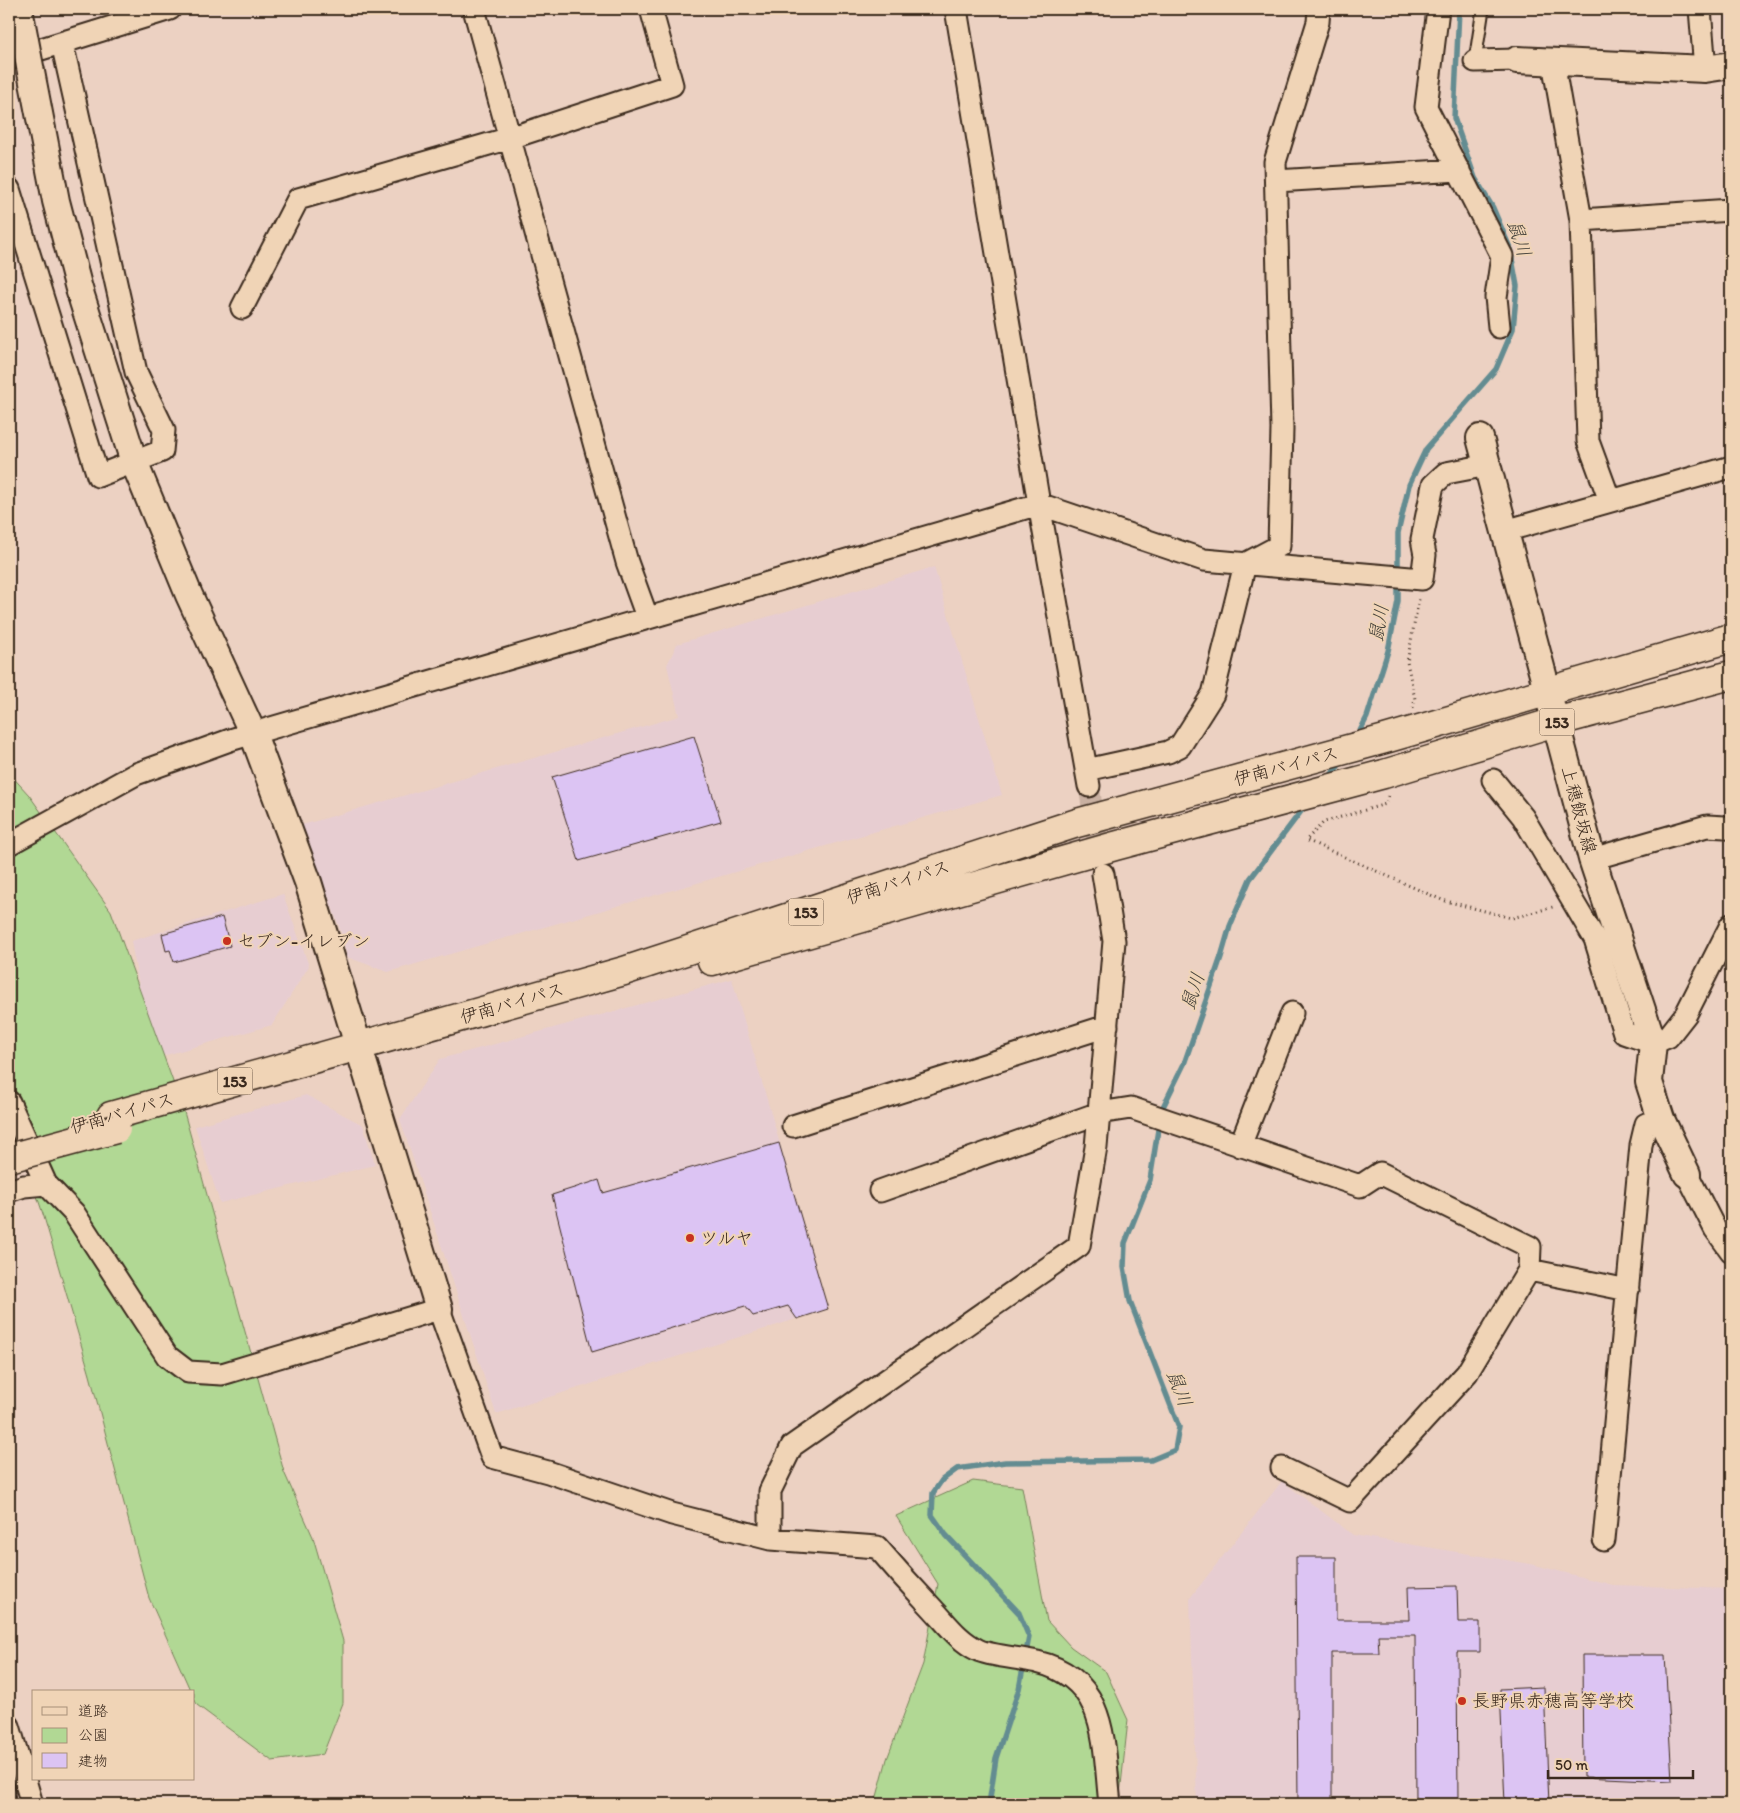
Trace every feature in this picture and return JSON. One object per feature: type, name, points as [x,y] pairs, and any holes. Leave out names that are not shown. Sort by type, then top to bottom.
[{"type":"highway","name":"伊南バイパス","points":[[361,1054],[624,971],[1077,823],[1385,739],[1546,690],[1731,638]]},
{"type":"highway","name":"伊南バイパス","points":[[9,1145],[114,1122],[1256,807],[1386,784],[1555,722],[1731,674]]},
{"type":"highway","name":"伊南バイパス","points":[[9,1158],[114,1122]]},
{"type":"street","points":[[19,9],[20,66],[79,289],[134,462],[189,594],[253,734],[308,882],[439,1309],[492,1457],[548,1472],[672,1514],[770,1539],[876,1548],[962,1640],[980,1652],[1039,1662],[1065,1671],[1081,1685],[1093,1700],[1101,1729],[1110,1804]]},
{"type":"street","points":[[20,66],[62,43],[170,9]]},
{"type":"street","points":[[474,9],[627,562],[647,617]]},
{"type":"street","points":[[242,308],[298,199],[510,138],[672,85],[651,9]]},
{"type":"street","points":[[956,9],[1039,504],[1088,778],[1168,752],[1180,746],[1213,694],[1245,564],[1279,546],[1282,429],[1276,162],[1318,22],[1318,9]]},
{"type":"street","points":[[1438,9],[1426,107],[1502,256],[1496,297],[1499,327]]},
{"type":"street","points":[[1700,9],[1705,69]]},
{"type":"street","points":[[9,189],[98,476],[162,452],[164,430],[136,372],[62,43]]},
{"type":"street","points":[[1475,61],[1517,60],[1705,69],[1731,65]]},
{"type":"street","points":[[1553,62],[1581,220],[1588,440],[1610,501]]},
{"type":"street","points":[[1276,180],[1459,170]]},
{"type":"street","points":[[1581,220],[1731,210]]},
{"type":"street","name":"上穂飯坂線","points":[[1480,438],[1592,858],[1653,1043],[1649,1082],[1661,1119],[1687,1174]]},
{"type":"street","points":[[9,844],[136,774],[230,740],[1039,504],[1204,560],[1417,578],[1425,555],[1422,539],[1433,485],[1446,473],[1488,465]]},
{"type":"street","points":[[1505,531],[1731,467]]},
{"type":"street","points":[[1493,780],[1523,817],[1595,939],[1624,1033],[1653,1043],[1668,1037],[1686,1014],[1731,925]]},
{"type":"street","points":[[1592,858],[1707,826],[1731,829]]},
{"type":"street","points":[[770,1539],[770,1491],[792,1446],[1079,1246],[1096,1147],[1114,941],[1103,874]]},
{"type":"street","points":[[1240,1146],[1292,1014]]},
{"type":"street","points":[[792,1126],[1107,1026]]},
{"type":"street","points":[[9,1102],[46,1184],[74,1213],[167,1356],[188,1372],[222,1374],[439,1309]]},
{"type":"street","points":[[880,1191],[1099,1113],[1131,1108],[1360,1186],[1380,1173],[1530,1247],[1529,1270],[1467,1373],[1350,1501],[1282,1468]]},
{"type":"street","points":[[1604,1540],[1641,1145],[1646,1124],[1661,1119]]},
{"type":"street","points":[[1687,1174],[1715,1229],[1731,1250]]},
{"type":"street","points":[[9,1191],[24,1186],[46,1184]]},
{"type":"street","points":[[1529,1270],[1628,1290]]},
{"type":"street","points":[[9,1726],[32,1804]]},
{"type":"lane","points":[[1475,61],[1483,9]]},
{"type":"path","points":[[1413,709],[1416,699],[1408,662],[1417,578]]},
{"type":"path","points":[[1386,784],[1386,804],[1324,822],[1306,840],[1442,900],[1512,918],[1572,901]]},
{"type":"shaded area","points":[[934,567],[1002,795],[388,972],[347,957],[341,932],[302,825],[679,716],[667,665],[677,644]]},
{"type":"shaded area","points":[[283,894],[309,966],[272,1025],[152,1059],[131,941]]},
{"type":"shaded area","points":[[732,979],[828,1309],[496,1414],[400,1119],[440,1059]]},
{"type":"shaded area","points":[[306,1095],[363,1125],[375,1165],[220,1203],[195,1126]]},
{"type":"shaded area","name":"長野県赤穂高等学校","points":[[1282,1481],[1353,1535],[1531,1564],[1613,1585],[1731,1589],[1731,1804],[1197,1804],[1190,1598]]},
{"type":"green space","points":[[9,773],[29,795],[111,911],[184,1112],[284,1472],[313,1537],[343,1641],[343,1703],[323,1754],[272,1761],[197,1705],[195,1690],[190,1690],[149,1598],[90,1375],[44,1217],[9,1112]]},
{"type":"green space","points":[[973,1481],[1022,1487],[1047,1621],[1071,1647],[1106,1672],[1128,1720],[1119,1804],[875,1804],[887,1759],[923,1664],[938,1584],[896,1516]]},
{"type":"building","points":[[694,736],[721,821],[579,861],[552,777]]},
{"type":"building","points":[[222,917],[230,946],[174,962],[170,950],[166,951],[162,934]]},
{"type":"building","points":[[779,1143],[828,1309],[797,1319],[788,1306],[753,1316],[745,1306],[592,1352],[552,1195],[599,1180],[603,1193]]},
{"type":"building","points":[[1296,1557],[1336,1557],[1336,1620],[1409,1620],[1408,1587],[1457,1586],[1458,1622],[1480,1622],[1480,1652],[1457,1652],[1458,1804],[1416,1804],[1415,1635],[1378,1635],[1379,1653],[1332,1653],[1332,1804],[1298,1804]]},
{"type":"building","points":[[1582,1655],[1665,1655],[1672,1781],[1583,1777]]},
{"type":"building","points":[[1544,1687],[1549,1804],[1505,1804],[1500,1689]]},
{"type":"waterway","name":"鼠川","points":[[1357,737],[1367,717],[1388,651],[1398,601],[1398,533],[1409,485],[1426,449],[1496,369],[1513,329],[1517,286],[1510,248],[1493,208],[1475,178],[1454,118],[1459,9]]},
{"type":"waterway","name":"鼠川","points":[[1327,780],[1343,760]]},
{"type":"waterway","name":"鼠川","points":[[989,1804],[996,1758],[1019,1689],[1029,1637],[1019,1613],[946,1535],[932,1515],[933,1493],[942,1480],[957,1469],[1005,1462],[1151,1460],[1175,1450],[1179,1427],[1130,1301],[1124,1267],[1125,1243],[1150,1180],[1161,1111],[1184,1064],[1230,926],[1250,879],[1305,806]]},
{"type":"tunnel","points":[[1089,786],[1101,865]]},
{"type":"railway","points":[[9,11],[17,9]]},
{"type":"place","name":"セブン-イレブン","points":[[227,941]]},
{"type":"place","name":"ツルヤ","points":[[690,1238]]},
{"type":"place","name":"長野県赤穂高等学校","points":[[1462,1701]]}]
